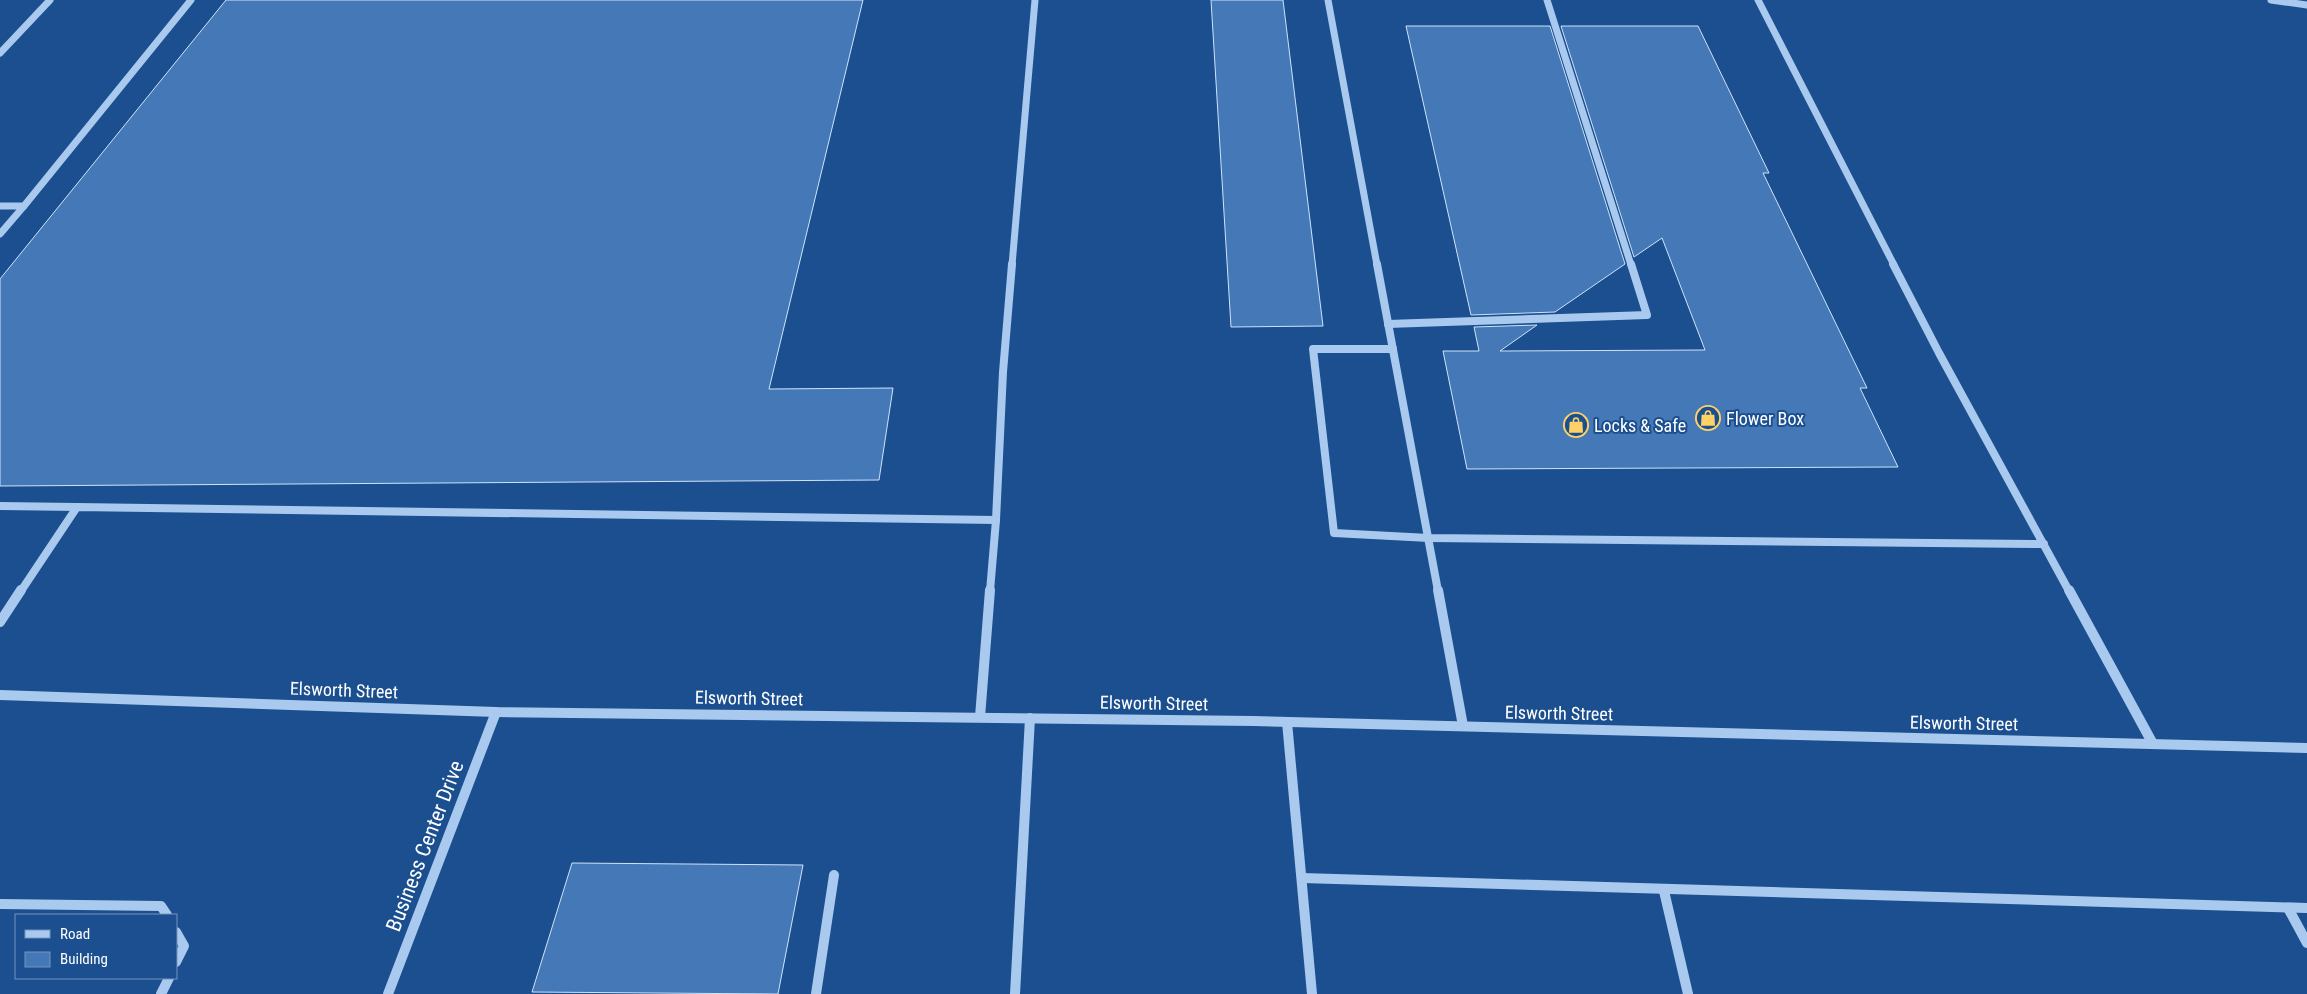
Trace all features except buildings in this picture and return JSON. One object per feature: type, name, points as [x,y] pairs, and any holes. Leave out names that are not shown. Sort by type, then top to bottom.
[{"type":"street","points":[[0,53],[50,0]]},
{"type":"street","points":[[0,234],[191,0]]},
{"type":"street","points":[[980,717],[996,520],[1003,372],[1036,0]]},
{"type":"street","points":[[1328,0],[1464,726]]},
{"type":"street","points":[[1388,324],[1647,315],[1547,0]]},
{"type":"street","points":[[1758,0],[1939,353],[2153,744]]},
{"type":"street","points":[[2271,0],[2307,5]]},
{"type":"street","points":[[0,206],[24,206]]},
{"type":"street","points":[[1393,349],[1313,349],[1334,533],[1428,538],[2044,544]]},
{"type":"street","points":[[0,506],[996,520]]},
{"type":"street","points":[[0,622],[77,507]]},
{"type":"street","name":"Elsworth Street","points":[[0,695],[496,712],[1287,722],[2307,748]]},
{"type":"street","name":"Business Center Drive","points":[[388,994],[496,712]]},
{"type":"street","points":[[1015,994],[1030,718]]},
{"type":"street","points":[[1287,722],[1312,994]]},
{"type":"street","points":[[816,994],[834,875]]},
{"type":"street","points":[[1302,878],[1664,891],[2307,908]]},
{"type":"street","points":[[1664,891],[1688,994]]},
{"type":"street","points":[[0,904],[161,906],[166,914]]},
{"type":"street","points":[[2288,908],[2307,943]]},
{"type":"street","points":[[178,936],[184,946],[178,958]]},
{"type":"street","points":[[161,994],[168,979]]},
{"type":"place","name":"Flower Box","points":[[1708,418]]},
{"type":"place","name":"Locks & Safe","points":[[1576,425]]}]
